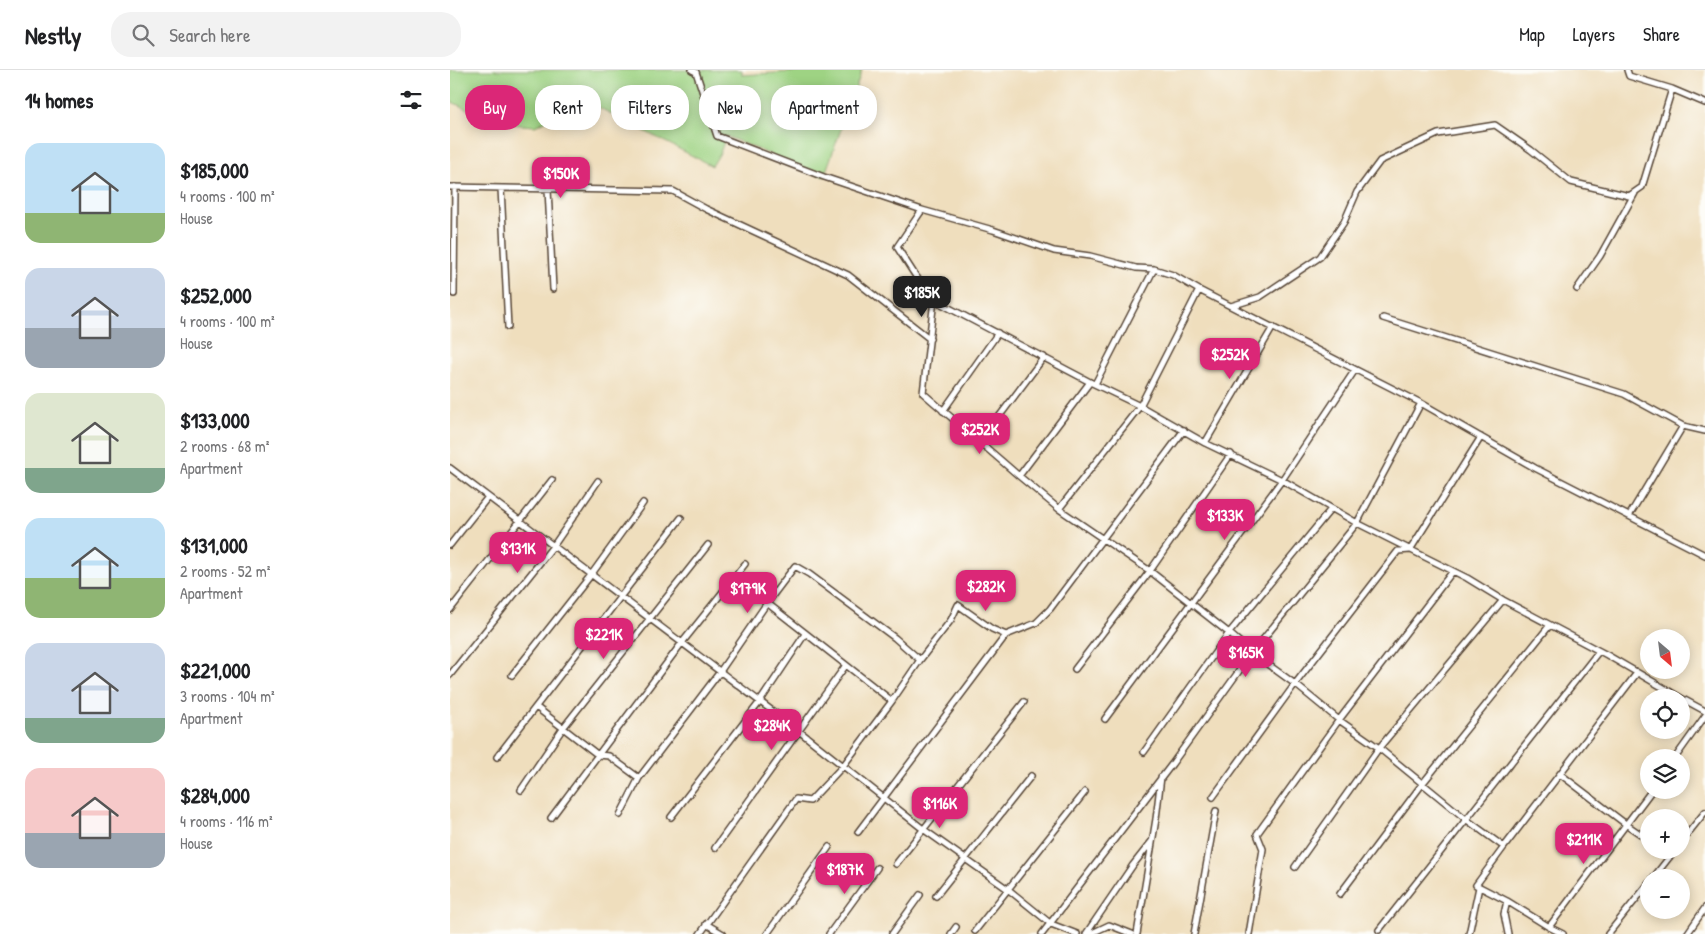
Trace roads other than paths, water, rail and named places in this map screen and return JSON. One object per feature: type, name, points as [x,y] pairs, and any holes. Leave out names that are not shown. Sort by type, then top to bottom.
[{"type":"street","points":[[692,70],[696,72],[717,136],[824,177],[922,210],[992,230],[1054,252],[1090,256],[1136,268],[1154,269],[1173,275],[1421,404],[1535,468],[1705,555]]},
{"type":"street","points":[[1627,70],[1629,76],[1672,89],[1705,103]]},
{"type":"street","points":[[1231,306],[1260,297],[1320,257],[1344,222],[1357,192],[1380,161],[1438,134],[1495,125],[1531,150],[1571,182],[1629,196],[1642,187],[1672,89]]},
{"type":"street","points":[[454,294],[452,187],[673,191],[706,209],[848,275],[930,339]]},
{"type":"street","points":[[501,188],[508,327]]},
{"type":"street","points":[[548,189],[553,288]]},
{"type":"street","points":[[1577,290],[1600,256],[1637,191]]},
{"type":"street","points":[[922,210],[897,247],[915,276],[934,300],[1140,406],[1205,443],[1282,480],[1331,509],[1453,571],[1666,689]]},
{"type":"street","points":[[1019,476],[1093,383],[1154,269]]},
{"type":"street","points":[[1059,509],[1140,406],[1199,290]]},
{"type":"street","points":[[934,300],[923,393],[1059,509],[1150,571],[1252,653],[1295,684],[1339,720],[1379,748],[1467,820],[1504,847]]},
{"type":"street","points":[[1383,318],[1624,394],[1683,426],[1705,431]]},
{"type":"street","points":[[1205,443],[1273,327]]},
{"type":"street","points":[[943,411],[998,333]]},
{"type":"street","points":[[980,442],[1044,357]]},
{"type":"street","points":[[1105,718],[1282,480],[1355,370]]},
{"type":"street","points":[[1042,934],[1172,764],[1252,653],[1357,523],[1421,404]]},
{"type":"street","points":[[1629,516],[1683,426]]},
{"type":"street","points":[[858,832],[1006,635],[1036,623],[1050,609],[1184,430]]},
{"type":"street","points":[[1410,550],[1482,438]]},
{"type":"street","points":[[1075,669],[1150,571],[1231,454]]},
{"type":"street","points":[[451,472],[554,545],[649,620],[798,731],[882,798],[1009,890],[1051,924],[1076,934]]},
{"type":"street","points":[[450,610],[552,480]]},
{"type":"street","points":[[450,675],[554,545],[598,482]]},
{"type":"street","points":[[450,545],[488,497]]},
{"type":"street","points":[[512,675],[591,575],[643,503]]},
{"type":"street","points":[[1144,752],[1229,633],[1331,509]]},
{"type":"street","points":[[497,757],[681,518]]},
{"type":"street","points":[[521,790],[564,728],[708,545]]},
{"type":"street","points":[[1213,797],[1295,684],[1398,551],[1410,550]]},
{"type":"street","points":[[551,818],[681,644],[745,564]]},
{"type":"street","points":[[620,816],[639,778],[720,673],[795,566],[809,574],[895,638],[920,660]]},
{"type":"street","points":[[1248,934],[1263,849],[1257,834],[1339,720],[1453,571]]},
{"type":"street","points":[[1295,867],[1379,748],[1503,600]]},
{"type":"street","points":[[768,603],[892,701]]},
{"type":"street","points":[[700,934],[796,799],[810,801],[843,766],[951,620],[958,605],[1006,635]]},
{"type":"street","points":[[1340,894],[1424,783],[1550,624]]},
{"type":"street","points":[[671,817],[759,703],[805,634]]},
{"type":"street","points":[[1379,930],[1599,651]]},
{"type":"street","points":[[715,848],[846,666]]},
{"type":"street","points":[[1469,934],[1479,887],[1476,885],[1637,672]]},
{"type":"street","points":[[896,864],[1024,702]]},
{"type":"street","points":[[1690,703],[1705,711]]},
{"type":"street","points":[[536,707],[598,755],[608,756],[639,778]]},
{"type":"street","points":[[1681,749],[1705,716]]},
{"type":"street","points":[[1560,774],[1640,834]]},
{"type":"street","points":[[936,896],[1031,776]]},
{"type":"street","points":[[1137,934],[1153,841],[1161,777]]},
{"type":"street","points":[[976,931],[1085,792]]},
{"type":"street","points":[[1550,926],[1646,799]]},
{"type":"street","points":[[1194,934],[1216,811]]},
{"type":"street","points":[[1690,831],[1705,812]]},
{"type":"street","points":[[1086,934],[1133,865],[1153,841]]},
{"type":"street","points":[[767,934],[829,847]]},
{"type":"street","points":[[1660,869],[1668,859]]},
{"type":"street","points":[[828,934],[877,868]]},
{"type":"street","points":[[1479,887],[1563,934]]},
{"type":"street","points":[[1608,934],[1640,894]]},
{"type":"street","points":[[892,934],[920,896]]},
{"type":"street","points":[[1507,901],[1504,914],[1508,934]]},
{"type":"street","points":[[1687,934],[1705,908]]},
{"type":"street","points":[[706,924],[723,934]]},
{"type":"street","points":[[1090,934],[1109,925],[1132,934]]},
{"type":"street","points":[[951,934],[956,928]]}]
